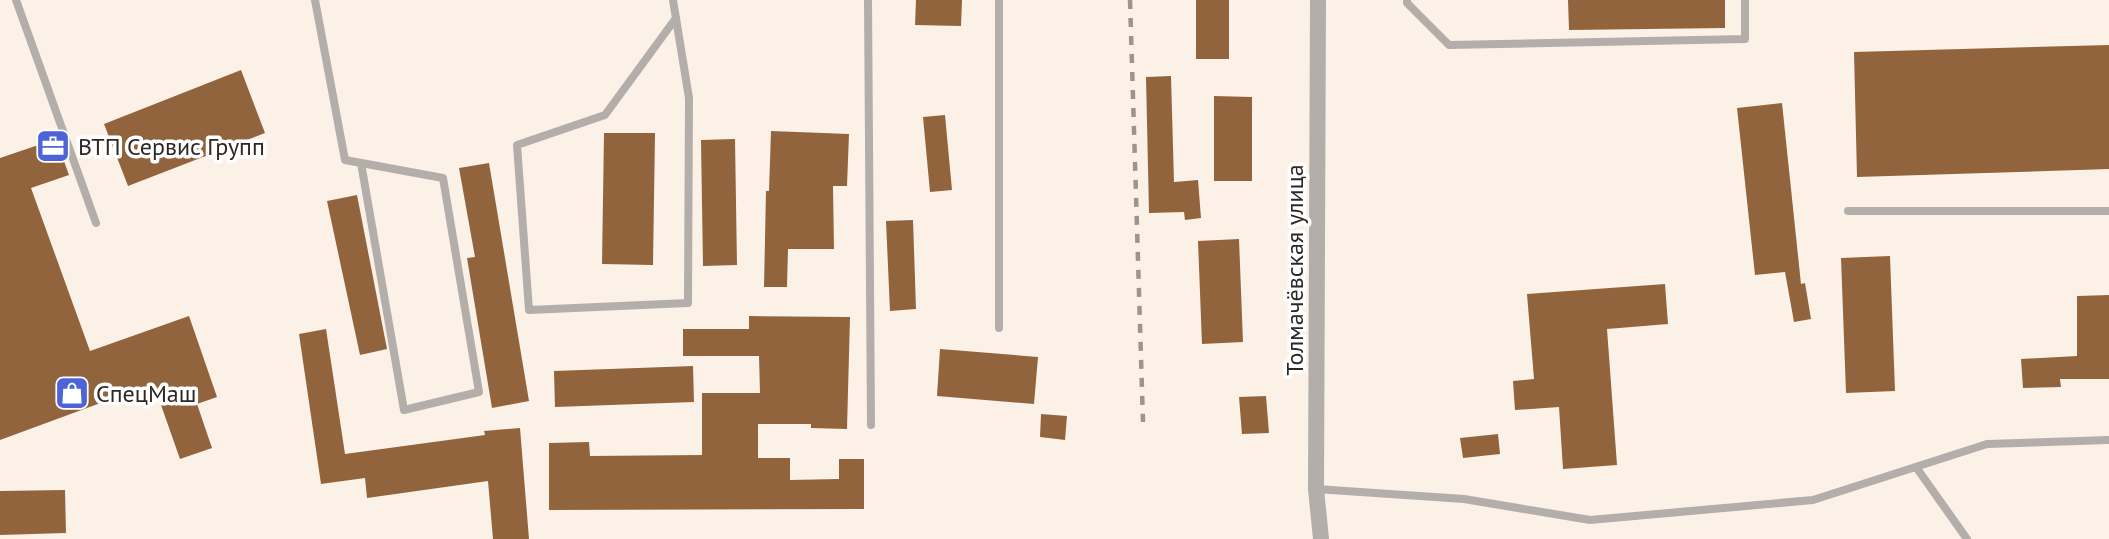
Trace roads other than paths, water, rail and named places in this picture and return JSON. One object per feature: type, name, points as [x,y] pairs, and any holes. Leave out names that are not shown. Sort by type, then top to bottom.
[{"type":"street","name":"Толмачёвская улица","points":[[1318,0],[1316,489],[1321,539]]},
{"type":"lane","points":[[16,0],[96,223]]},
{"type":"lane","points":[[315,0],[345,160],[443,177],[479,392],[404,410],[361,163]]},
{"type":"lane","points":[[673,0],[676,18],[689,98],[688,303],[529,310],[517,145],[605,115],[676,18]]},
{"type":"lane","points":[[868,0],[871,425]]},
{"type":"lane","points":[[999,0],[999,328]]},
{"type":"lane","points":[[1407,0],[1449,45],[1745,39],[1745,0]]},
{"type":"lane","points":[[1848,211],[2109,211]]},
{"type":"lane","points":[[1316,489],[1464,499],[1590,520],[1813,500],[1987,444],[2109,440]]},
{"type":"lane","points":[[1916,467],[1967,539]]},
{"type":"railway","points":[[1130,0],[1143,422]]},
{"type":"place","name":"ВТП Сервис Групп","points":[[53,146]]},
{"type":"place","name":"СпецМаш","points":[[72,393]]}]
